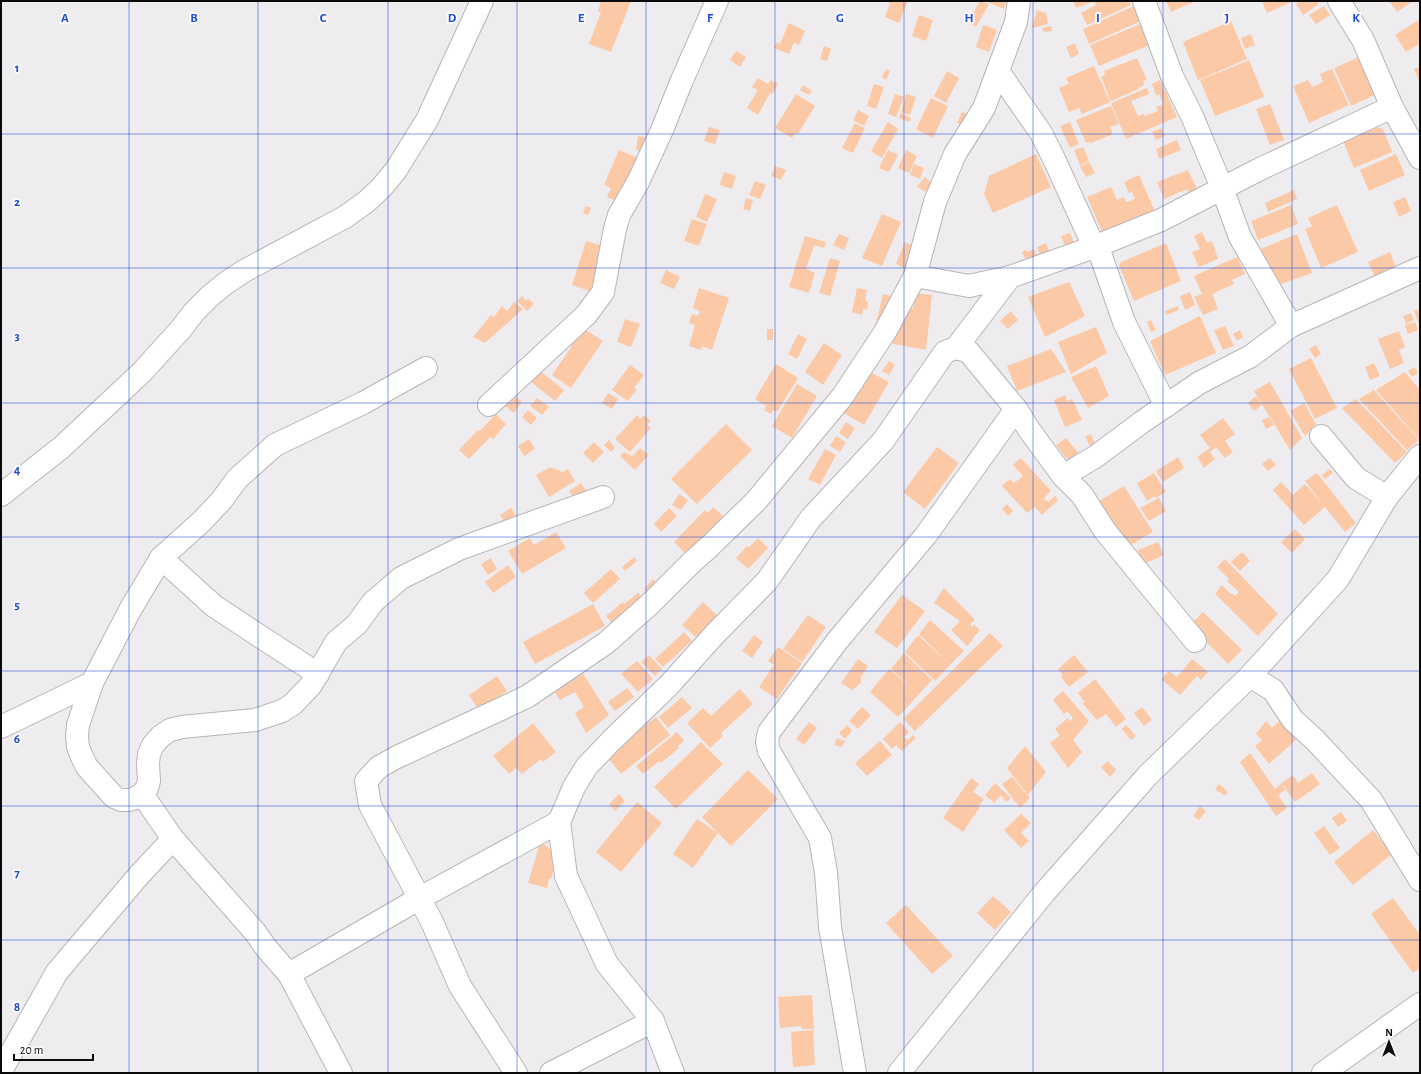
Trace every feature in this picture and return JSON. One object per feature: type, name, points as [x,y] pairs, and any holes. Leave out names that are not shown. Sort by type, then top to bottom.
[{"type":"street","points":[[1,494],[62,447],[136,377],[181,329],[194,312],[226,283],[244,271],[345,217],[366,202],[382,187],[396,170],[427,120],[482,1]]},
{"type":"street","points":[[489,405],[586,315],[603,292],[619,215],[638,182],[656,143],[717,1]]},
{"type":"street","points":[[516,1073],[460,986],[420,898],[370,806],[366,781],[379,767],[397,757],[528,696],[606,643],[650,604],[756,501],[842,397],[885,332],[915,276],[935,202],[955,154],[984,108],[1016,22],[1019,1]]},
{"type":"street","points":[[1144,1],[1172,76],[1192,116],[1222,188],[1240,237],[1291,326]]},
{"type":"street","points":[[1339,1],[1363,40],[1392,107],[1420,158]]},
{"type":"street","points":[[998,71],[1041,133],[1055,160],[1094,247],[1101,256],[1124,322],[1166,406]]},
{"type":"street","points":[[915,276],[969,286],[1010,277],[1094,247],[1161,220],[1330,135],[1392,107]]},
{"type":"street","points":[[1063,476],[1095,457],[1199,383],[1251,356],[1291,326],[1420,268]]},
{"type":"street","points":[[673,1073],[653,1021],[607,964],[566,876],[559,822],[574,787],[588,766],[611,741],[669,685],[715,634],[767,581],[811,518],[883,441],[945,352],[956,348],[1010,277]]},
{"type":"street","points":[[956,348],[968,351],[1016,409],[1063,476],[1082,495],[1105,531],[1195,641]]},
{"type":"street","points":[[426,368],[364,402],[275,445],[237,479],[221,501],[201,522],[161,558],[130,610],[92,683],[78,725],[78,747],[82,757],[87,767],[114,797],[121,800],[129,800],[142,794],[147,788],[149,781],[149,754],[153,745],[161,736],[170,730],[182,727],[255,720],[269,717],[282,711],[298,699],[311,685],[336,642],[357,624],[373,602],[400,578],[459,549],[602,497]]},
{"type":"street","points":[[855,1073],[830,927],[826,872],[820,838],[769,751],[767,742],[769,732],[838,640],[926,535],[1016,409]]},
{"type":"street","points":[[1321,436],[1356,478],[1386,497]]},
{"type":"street","points":[[899,1073],[1044,893],[1148,775],[1250,676],[1338,579],[1386,497],[1420,456]]},
{"type":"street","points":[[161,558],[214,606],[260,638],[318,674]]},
{"type":"street","points":[[1250,676],[1273,690],[1294,720],[1315,740],[1371,800],[1420,880]]},
{"type":"street","points":[[1,727],[92,683]]},
{"type":"street","points":[[142,794],[173,839],[255,932],[267,949],[289,974],[341,1073]]},
{"type":"street","points":[[289,974],[420,898],[559,822]]},
{"type":"street","points":[[1,1072],[57,972],[140,874],[173,839]]},
{"type":"street","points":[[1323,1073],[1420,1004]]},
{"type":"street","points":[[551,1073],[653,1021]]},
{"type":"building","points":[[601,1],[631,1],[611,52],[589,44],[601,12],[598,11]]},
{"type":"building","points":[[888,1],[908,1],[899,23],[885,17],[890,3]]},
{"type":"building","points":[[980,1],[989,4],[976,27],[968,22]]},
{"type":"building","points":[[985,1],[1007,1],[1004,9]]},
{"type":"building","points":[[1073,1],[1092,1],[1092,2],[1076,8]]},
{"type":"building","points":[[1094,1],[1129,1],[1131,5],[1087,25],[1081,13],[1096,5]]},
{"type":"building","points":[[1166,1],[1196,1],[1171,12]]},
{"type":"building","points":[[1262,1],[1293,1],[1267,13]]},
{"type":"building","points":[[1300,1],[1317,1],[1319,4],[1303,15],[1296,4]]},
{"type":"building","points":[[1389,1],[1413,1],[1397,12]]},
{"type":"building","points":[[1134,6],[1141,21],[1089,44],[1083,29]]},
{"type":"building","points":[[1324,6],[1330,15],[1316,24],[1309,15]]},
{"type":"building","points":[[1037,10],[1046,13],[1048,24],[1032,28]]},
{"type":"building","points":[[919,15],[933,20],[926,41],[912,36]]},
{"type":"building","points":[[1420,19],[1420,44],[1406,52],[1395,35]]},
{"type":"building","points":[[1231,21],[1247,59],[1198,80],[1183,42]]},
{"type":"building","points":[[789,23],[805,31],[799,45],[794,43],[789,54],[774,48],[777,42],[780,44]]},
{"type":"building","points":[[1143,23],[1152,44],[1099,66],[1090,45]]},
{"type":"building","points":[[983,25],[997,30],[989,52],[976,47]]},
{"type":"building","points":[[1051,26],[1052,31],[1044,32],[1042,28]]},
{"type":"building","points":[[1251,34],[1255,45],[1245,49],[1241,38]]},
{"type":"building","points":[[1075,43],[1079,54],[1071,58],[1066,47]]},
{"type":"building","points":[[824,46],[831,49],[827,61],[820,59]]},
{"type":"building","points":[[736,51],[746,57],[740,67],[730,60]]},
{"type":"building","points":[[1366,54],[1383,91],[1351,106],[1334,68]]},
{"type":"building","points":[[1137,58],[1147,80],[1143,81],[1144,85],[1111,101],[1101,77],[1105,75],[1104,71]]},
{"type":"building","points":[[1249,60],[1264,97],[1215,116],[1200,80]]},
{"type":"building","points":[[1094,66],[1110,102],[1082,114],[1079,108],[1069,112],[1059,88],[1069,84],[1066,78]]},
{"type":"building","points":[[1420,67],[1420,83],[1414,69]]},
{"type":"building","points":[[886,69],[890,71],[886,80],[882,77]]},
{"type":"building","points":[[1332,69],[1349,105],[1309,123],[1293,86],[1308,80],[1312,87],[1323,82],[1320,74]]},
{"type":"building","points":[[947,71],[959,78],[946,103],[934,96]]},
{"type":"building","points":[[758,78],[768,84],[771,80],[778,84],[772,94],[770,93],[758,115],[747,108],[758,90],[752,87]]},
{"type":"building","points":[[1160,80],[1177,117],[1126,139],[1111,103],[1147,88],[1149,94],[1131,101],[1138,116],[1144,114],[1145,116],[1158,111],[1156,107],[1163,104],[1159,94],[1156,95],[1152,84]]},
{"type":"building","points":[[874,84],[884,87],[876,109],[867,106]]},
{"type":"building","points":[[803,85],[812,91],[809,95],[800,90]]},
{"type":"building","points":[[796,94],[815,106],[798,134],[795,133],[792,138],[775,128]]},
{"type":"building","points":[[895,94],[904,97],[896,117],[888,114]]},
{"type":"building","points":[[906,94],[916,97],[910,115],[901,112]]},
{"type":"building","points":[[931,98],[948,106],[933,138],[916,129]]},
{"type":"building","points":[[1270,104],[1284,140],[1270,145],[1256,109]]},
{"type":"building","points":[[1111,106],[1119,124],[1110,127],[1113,134],[1091,143],[1086,143],[1076,120]]},
{"type":"building","points":[[858,110],[869,116],[864,126],[853,120]]},
{"type":"building","points":[[962,112],[972,115],[967,127],[957,123]]},
{"type":"building","points":[[901,113],[911,118],[909,122],[899,118]]},
{"type":"building","points":[[888,122],[898,129],[882,158],[871,151]]},
{"type":"building","points":[[1070,122],[1079,144],[1070,148],[1060,126]]},
{"type":"building","points":[[855,123],[865,128],[853,153],[842,148]]},
{"type":"building","points":[[709,127],[720,130],[715,144],[704,141]]},
{"type":"building","points":[[1377,127],[1383,129],[1392,152],[1354,168],[1343,141]]},
{"type":"building","points":[[1161,128],[1165,136],[1156,140],[1152,132]]},
{"type":"building","points":[[638,136],[653,139],[650,152],[636,150]]},
{"type":"building","points":[[1177,140],[1181,150],[1159,159],[1156,149]]},
{"type":"building","points":[[1083,147],[1089,161],[1080,165],[1074,150]]},
{"type":"building","points":[[619,150],[643,160],[624,204],[607,197],[611,188],[604,185]]},
{"type":"building","points":[[888,150],[898,155],[889,172],[879,168]]},
{"type":"building","points":[[906,150],[917,156],[909,173],[898,168]]},
{"type":"building","points":[[1036,154],[1051,187],[993,213],[984,194],[989,176]]},
{"type":"building","points":[[1396,154],[1405,175],[1369,191],[1360,170]]},
{"type":"building","points":[[1089,162],[1095,173],[1086,177],[1080,166]]},
{"type":"building","points":[[914,164],[924,168],[920,179],[910,175]]},
{"type":"building","points":[[775,166],[786,170],[781,180],[771,176]]},
{"type":"building","points":[[1188,170],[1197,189],[1188,192],[1187,189],[1164,199],[1157,182]]},
{"type":"building","points":[[724,172],[736,176],[732,189],[720,185]]},
{"type":"building","points":[[1139,175],[1155,212],[1103,234],[1087,197],[1111,187],[1117,200],[1124,197],[1126,202],[1135,199],[1132,192],[1129,193],[1124,182]]},
{"type":"building","points":[[925,177],[932,183],[925,192],[917,186]]},
{"type":"building","points":[[755,181],[766,185],[760,199],[749,195]]},
{"type":"building","points":[[1294,190],[1297,199],[1268,212],[1265,203]]},
{"type":"building","points":[[705,194],[717,199],[707,222],[696,217]]},
{"type":"building","points":[[1405,197],[1411,211],[1399,217],[1393,202]]},
{"type":"building","points":[[746,198],[753,200],[750,211],[743,209]]},
{"type":"building","points":[[1291,205],[1298,224],[1258,240],[1251,221]]},
{"type":"building","points":[[1337,205],[1358,252],[1321,268],[1305,229],[1312,226],[1308,218]]},
{"type":"building","points":[[586,206],[591,208],[588,215],[583,213]]},
{"type":"building","points":[[882,214],[901,222],[882,266],[862,258]]},
{"type":"building","points":[[692,219],[707,224],[699,246],[684,241]]},
{"type":"building","points":[[1202,232],[1207,243],[1212,241],[1218,259],[1199,267],[1192,252],[1200,249],[1194,236]]},
{"type":"building","points":[[1070,233],[1075,245],[1066,248],[1061,236]]},
{"type":"building","points":[[839,234],[849,238],[844,250],[833,245]]},
{"type":"building","points":[[1297,234],[1312,273],[1275,286],[1258,250]]},
{"type":"building","points":[[805,236],[826,242],[824,248],[814,245],[806,269],[815,273],[809,293],[789,287]]},
{"type":"building","points":[[586,241],[611,248],[596,293],[572,285]]},
{"type":"building","points":[[905,242],[916,247],[906,269],[896,264]]},
{"type":"building","points":[[1046,243],[1049,251],[1040,255],[1037,247]]},
{"type":"building","points":[[1166,243],[1181,281],[1134,301],[1119,266],[1121,262]]},
{"type":"building","points":[[1034,249],[1037,255],[1026,260],[1022,252],[1026,250],[1028,252]]},
{"type":"building","points":[[1390,252],[1396,268],[1375,277],[1368,262]]},
{"type":"building","points":[[1237,257],[1245,274],[1232,280],[1234,284],[1212,294],[1218,309],[1203,315],[1194,297],[1202,294],[1194,276]]},
{"type":"building","points":[[830,258],[840,261],[830,296],[819,293]]},
{"type":"building","points":[[666,270],[680,277],[674,289],[660,283]]},
{"type":"building","points":[[1069,282],[1085,316],[1045,337],[1028,297]]},
{"type":"building","points":[[699,288],[729,298],[712,350],[702,346],[701,350],[689,346],[695,325],[689,323],[692,314],[698,316],[700,311],[693,308]]},
{"type":"building","points":[[857,288],[867,290],[865,301],[868,302],[867,310],[863,309],[862,315],[852,312]]},
{"type":"building","points":[[1190,292],[1195,305],[1185,310],[1180,296]]},
{"type":"building","points":[[915,293],[932,295],[926,350],[893,344],[901,306],[913,309]]},
{"type":"building","points":[[883,294],[892,296],[889,314],[883,312],[880,324],[876,323]]},
{"type":"building","points":[[522,296],[526,301],[528,298],[534,304],[527,311],[517,301]]},
{"type":"building","points":[[514,302],[523,309],[485,343],[473,337],[491,315],[494,317],[502,306],[507,311]]},
{"type":"building","points":[[1178,306],[1179,310],[1166,315],[1165,311]]},
{"type":"building","points":[[1420,309],[1420,327],[1414,311]]},
{"type":"building","points":[[1011,311],[1018,320],[1008,329],[1000,321]]},
{"type":"building","points":[[1411,313],[1414,320],[1406,324],[1403,316]]},
{"type":"building","points":[[1200,316],[1216,353],[1165,375],[1150,341]]},
{"type":"building","points":[[625,319],[640,324],[631,347],[617,342]]},
{"type":"building","points":[[1151,320],[1156,330],[1151,332],[1147,322]]},
{"type":"building","points":[[1415,322],[1418,330],[1408,334],[1405,325]]},
{"type":"building","points":[[1225,326],[1234,346],[1223,350],[1214,330]]},
{"type":"building","points":[[1096,327],[1107,353],[1071,374],[1058,342]]},
{"type":"building","points":[[584,329],[603,341],[571,388],[552,375],[572,346],[564,341]]},
{"type":"building","points":[[767,329],[773,329],[773,340],[767,340]]},
{"type":"building","points":[[1240,330],[1243,337],[1237,341],[1233,334]]},
{"type":"building","points":[[1399,331],[1405,347],[1399,350],[1404,363],[1390,369],[1378,339]]},
{"type":"building","points":[[798,334],[807,339],[797,359],[788,354]]},
{"type":"building","points":[[824,343],[842,355],[823,385],[805,372]]},
{"type":"building","points":[[1316,345],[1321,354],[1315,358],[1309,349]]},
{"type":"building","points":[[1051,349],[1066,372],[1017,391],[1007,366]]},
{"type":"building","points":[[1311,358],[1337,408],[1315,419],[1289,369]]},
{"type":"building","points":[[889,361],[895,365],[889,375],[882,371]]},
{"type":"building","points":[[1374,363],[1380,376],[1370,380],[1365,367]]},
{"type":"building","points":[[776,364],[798,378],[777,412],[774,410],[771,414],[764,410],[766,406],[755,399]]},
{"type":"building","points":[[630,365],[644,375],[634,388],[637,389],[628,401],[612,390]]},
{"type":"building","points":[[1096,366],[1109,396],[1088,408],[1071,377]]},
{"type":"building","points":[[1414,367],[1418,373],[1412,377],[1408,371]]},
{"type":"building","points":[[540,371],[564,390],[555,401],[531,382]]},
{"type":"building","points":[[870,372],[889,382],[864,425],[842,412]]},
{"type":"building","points":[[1405,372],[1420,390],[1420,440],[1376,390]]},
{"type":"building","points":[[1270,382],[1302,438],[1290,450],[1254,391]]},
{"type":"building","points":[[797,384],[817,396],[792,438],[772,426]]},
{"type":"building","points":[[1374,390],[1419,440],[1407,450],[1359,399]]},
{"type":"building","points":[[608,393],[618,399],[612,409],[602,403]]},
{"type":"building","points":[[512,394],[522,402],[514,413],[503,405]]},
{"type":"building","points":[[1065,395],[1067,401],[1072,399],[1082,420],[1065,427],[1054,400]]},
{"type":"building","points":[[1256,396],[1262,405],[1254,411],[1248,403]]},
{"type":"building","points":[[537,398],[549,407],[542,415],[530,406]]},
{"type":"building","points":[[1356,399],[1407,452],[1395,463],[1342,408]]},
{"type":"building","points":[[1304,403],[1316,424],[1305,436],[1290,411]]},
{"type":"building","points":[[528,410],[537,418],[531,425],[522,417]]},
{"type":"building","points":[[496,414],[506,424],[493,439],[490,437],[469,459],[459,450]]},
{"type":"building","points":[[637,415],[640,419],[644,415],[651,421],[647,425],[651,428],[630,452],[615,439]]},
{"type":"building","points":[[1269,417],[1274,425],[1266,429],[1262,420]]},
{"type":"building","points":[[1223,418],[1235,434],[1225,441],[1233,452],[1225,458],[1216,447],[1210,452],[1215,459],[1204,468],[1197,457],[1210,448],[1200,435]]},
{"type":"building","points":[[846,422],[855,428],[848,439],[839,433]]},
{"type":"building","points":[[726,424],[752,450],[697,504],[671,479]]},
{"type":"building","points":[[1091,434],[1096,446],[1091,448],[1085,436]]},
{"type":"building","points":[[836,436],[846,442],[840,452],[830,446]]},
{"type":"building","points":[[1066,438],[1081,456],[1071,464],[1056,445]]},
{"type":"building","points":[[529,439],[535,449],[524,456],[518,446]]},
{"type":"building","points":[[609,440],[615,448],[611,452],[604,445]]},
{"type":"building","points":[[594,442],[604,452],[593,463],[583,453]]},
{"type":"building","points":[[937,447],[959,463],[925,509],[903,492]]},
{"type":"building","points":[[640,448],[649,455],[635,470],[620,456],[624,452],[632,456]]},
{"type":"building","points":[[825,449],[836,455],[820,485],[808,479]]},
{"type":"building","points":[[1178,457],[1184,468],[1163,482],[1156,471]]},
{"type":"building","points":[[1021,458],[1051,491],[1044,498],[1048,502],[1055,496],[1058,500],[1042,515],[1035,507],[1027,513],[1002,486],[1010,479],[1014,483],[1023,476],[1013,465]]},
{"type":"building","points":[[1270,458],[1276,465],[1268,471],[1262,464]]},
{"type":"building","points":[[550,467],[563,472],[568,469],[575,481],[549,497],[536,475]]},
{"type":"building","points":[[1330,469],[1333,473],[1325,479],[1322,475]]},
{"type":"building","points":[[1154,473],[1166,492],[1147,501],[1137,483]]},
{"type":"building","points":[[1317,473],[1356,523],[1345,532],[1325,507],[1304,525],[1273,490],[1281,482],[1293,495],[1305,484],[1324,506],[1305,481]]},
{"type":"building","points":[[581,483],[590,497],[578,504],[569,491]]},
{"type":"building","points":[[1124,486],[1153,532],[1127,547],[1099,501]]},
{"type":"building","points":[[679,494],[688,500],[681,510],[672,505]]},
{"type":"building","points":[[1159,498],[1166,511],[1149,521],[1140,508]]},
{"type":"building","points":[[1007,504],[1013,511],[1008,516],[1002,509]]},
{"type":"building","points":[[713,507],[723,516],[686,554],[674,542],[705,510],[708,513]]},
{"type":"building","points":[[511,508],[517,517],[506,524],[500,515]]},
{"type":"building","points":[[669,508],[677,516],[661,532],[654,524]]},
{"type":"building","points":[[1295,529],[1305,539],[1292,553],[1281,542]]},
{"type":"building","points":[[556,532],[566,548],[522,574],[508,551],[530,538],[534,545]]},
{"type":"building","points":[[758,538],[768,548],[748,569],[736,558],[747,546],[749,547]]},
{"type":"building","points":[[1158,542],[1164,555],[1144,564],[1138,550]]},
{"type":"building","points":[[1242,552],[1250,561],[1240,571],[1231,562]]},
{"type":"building","points":[[634,557],[637,561],[625,571],[622,567]]},
{"type":"building","points":[[491,558],[497,569],[488,575],[481,564]]},
{"type":"building","points":[[1225,559],[1278,614],[1258,636],[1215,594],[1222,585],[1235,596],[1239,592],[1227,581],[1229,579],[1217,567]]},
{"type":"building","points":[[508,565],[516,577],[493,593],[485,582]]},
{"type":"building","points":[[611,569],[620,579],[593,603],[584,593]]},
{"type":"building","points":[[653,579],[660,586],[651,596],[644,589]]},
{"type":"building","points":[[944,588],[975,620],[970,624],[972,627],[974,624],[980,630],[967,646],[951,630],[960,621],[934,603]]},
{"type":"building","points":[[638,593],[645,601],[615,626],[606,616],[623,602],[624,604]]},
{"type":"building","points":[[902,595],[925,611],[897,648],[874,632]]},
{"type":"building","points":[[703,602],[718,616],[697,638],[682,625]]},
{"type":"building","points":[[593,604],[605,626],[535,664],[523,642]]},
{"type":"building","points":[[1203,612],[1242,650],[1228,664],[1190,625]]},
{"type":"building","points":[[808,615],[826,627],[802,662],[783,649]]},
{"type":"building","points":[[930,620],[964,651],[950,665],[919,634]]},
{"type":"building","points":[[684,632],[692,641],[663,667],[655,659]]},
{"type":"building","points":[[990,633],[1003,646],[915,731],[903,719]]},
{"type":"building","points":[[754,635],[763,642],[752,658],[742,651]]},
{"type":"building","points":[[918,635],[950,665],[935,681],[905,652]]},
{"type":"building","points":[[778,647],[802,663],[777,699],[759,687],[774,665],[768,661]]},
{"type":"building","points":[[904,653],[932,680],[898,717],[870,692],[889,669],[916,692],[891,669]]},
{"type":"building","points":[[649,655],[662,669],[655,676],[641,662]]},
{"type":"building","points":[[1074,655],[1088,672],[1069,687],[1061,677],[1063,675],[1058,669]]},
{"type":"building","points":[[858,659],[868,666],[861,677],[861,683],[852,690],[841,683]]},
{"type":"building","points":[[1192,659],[1208,672],[1201,680],[1197,676],[1180,695],[1161,679],[1169,671],[1177,677]]},
{"type":"building","points":[[637,661],[653,679],[638,692],[621,674]]},
{"type":"building","points":[[581,670],[609,715],[586,733],[575,713],[584,707],[575,692],[560,700],[552,688]]},
{"type":"building","points":[[497,676],[507,691],[479,710],[469,695]]},
{"type":"building","points":[[1095,679],[1126,719],[1116,727],[1106,714],[1097,720],[1082,703],[1085,702],[1078,693]]},
{"type":"building","points":[[627,688],[634,697],[615,711],[608,702]]},
{"type":"building","points":[[740,689],[753,704],[721,733],[723,736],[710,748],[687,723],[703,708],[711,716]]},
{"type":"building","points":[[1063,691],[1089,721],[1073,740],[1082,752],[1068,768],[1050,743],[1060,735],[1055,729],[1068,718],[1070,721],[1073,718],[1067,711],[1064,714],[1053,700]]},
{"type":"building","points":[[682,697],[692,708],[668,728],[659,717]]},
{"type":"building","points":[[862,707],[871,715],[858,729],[849,721]]},
{"type":"building","points":[[1142,707],[1152,720],[1144,726],[1134,713]]},
{"type":"building","points":[[656,717],[670,735],[621,774],[606,755]]},
{"type":"building","points":[[1281,719],[1299,737],[1269,764],[1255,746],[1262,740],[1256,734],[1266,721],[1272,728]]},
{"type":"building","points":[[809,722],[817,728],[804,745],[796,739]]},
{"type":"building","points":[[900,722],[909,732],[904,737],[908,740],[913,735],[916,738],[902,751],[896,745],[892,749],[883,739]]},
{"type":"building","points":[[533,723],[556,752],[543,762],[541,759],[522,774],[516,768],[509,774],[493,756]]},
{"type":"building","points":[[847,725],[852,731],[845,739],[839,733]]},
{"type":"building","points":[[1126,725],[1136,736],[1131,740],[1122,729]]},
{"type":"building","points":[[677,732],[684,741],[678,746],[679,748],[661,763],[659,761],[643,774],[636,766]]},
{"type":"building","points":[[837,738],[845,741],[842,747],[834,745]]},
{"type":"building","points":[[880,741],[892,755],[867,776],[855,763]]},
{"type":"building","points":[[701,742],[723,764],[676,809],[654,787]]},
{"type":"building","points":[[1025,746],[1046,772],[1028,795],[1007,768]]},
{"type":"building","points":[[1250,753],[1275,789],[1281,784],[1285,790],[1278,795],[1287,808],[1276,816],[1240,762]]},
{"type":"building","points":[[1108,761],[1116,770],[1110,777],[1101,767]]},
{"type":"building","points":[[748,770],[778,799],[731,846],[702,817]]},
{"type":"building","points":[[1312,773],[1320,784],[1295,802],[1281,783],[1293,775],[1298,783]]},
{"type":"building","points":[[1012,777],[1030,798],[1020,808],[1002,784]]},
{"type":"building","points":[[971,778],[979,784],[973,792],[984,799],[963,832],[943,818]]},
{"type":"building","points":[[995,783],[1011,798],[1006,802],[1001,795],[994,803],[985,795]]},
{"type":"building","points":[[1219,784],[1228,792],[1225,796],[1215,789]]},
{"type":"building","points":[[619,794],[625,801],[615,811],[609,804]]},
{"type":"building","points":[[637,802],[662,823],[621,872],[596,852]]},
{"type":"building","points":[[1200,806],[1206,811],[1199,820],[1193,816]]},
{"type":"building","points":[[1341,812],[1347,821],[1338,827],[1332,818]]},
{"type":"building","points":[[1021,814],[1031,823],[1021,833],[1029,841],[1021,848],[1004,830]]},
{"type":"building","points":[[697,819],[718,833],[693,868],[673,854]]},
{"type":"building","points":[[1324,826],[1340,848],[1330,855],[1314,833]]},
{"type":"building","points":[[1373,830],[1392,854],[1353,885],[1334,862]]},
{"type":"building","points":[[540,843],[544,844],[558,855],[551,879],[549,878],[547,888],[528,883]]},
{"type":"building","points":[[993,896],[1011,912],[995,930],[977,913]]},
{"type":"building","points":[[1393,898],[1420,935],[1420,968],[1413,973],[1371,914]]},
{"type":"building","points":[[906,905],[953,956],[932,974],[886,923]]},
{"type":"building","points":[[812,995],[814,1029],[802,1029],[801,1026],[780,1028],[778,997]]},
{"type":"building","points":[[813,1030],[815,1065],[793,1067],[791,1032]]}]
